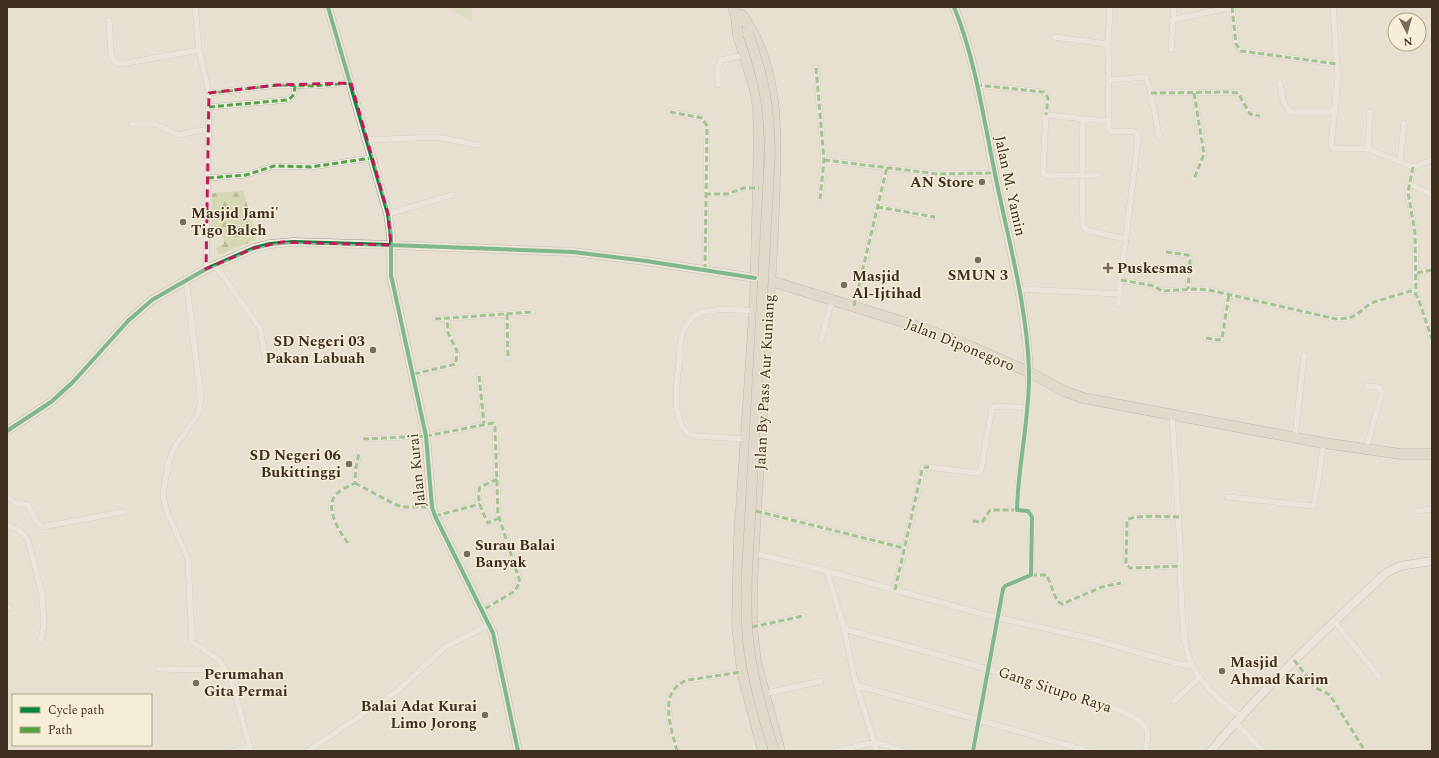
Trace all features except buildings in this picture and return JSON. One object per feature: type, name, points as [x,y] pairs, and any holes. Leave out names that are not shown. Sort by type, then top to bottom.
[{"type":"highway","name":"Jalan By Pass Aur Kuniang","points":[[733,7],[757,39],[762,52],[771,90],[773,106],[775,162],[770,280],[756,511],[752,627],[756,662],[780,751]]},
{"type":"highway","name":"Jalan By Pass Aur Kuniang","points":[[739,13],[762,76],[766,93],[770,153],[748,565],[747,623],[748,641],[758,696],[774,751]]},
{"type":"highway","name":"Jalan By Pass Aur Kuniang","points":[[739,13],[738,35],[755,90],[758,108],[759,188],[754,311],[737,596],[739,648],[742,672],[763,751]]},
{"type":"highway","name":"Jalan By Pass Aur Kuniang","points":[[746,34],[762,94],[765,154],[742,610],[748,671],[769,751]]},
{"type":"highway","name":"Jalan Diponegoro","points":[[770,280],[933,331],[1029,372],[1064,391],[1083,398],[1172,416],[1324,443],[1401,454],[1432,454]]},
{"type":"highway","points":[[750,368],[764,370]]},
{"type":"street","points":[[195,7],[199,50],[209,93],[206,268]]},
{"type":"street","name":"Jalan Kurai","points":[[328,7],[388,214],[391,244],[391,275],[414,374],[426,436],[432,506],[435,516],[490,625],[518,751]]},
{"type":"street","name":"Jalan M. Yamin","points":[[954,7],[965,38],[976,85],[1019,289],[1029,372]]},
{"type":"street","points":[[1110,7],[1108,44],[1108,121],[1110,131],[1132,132],[1138,136],[1119,304]]},
{"type":"street","points":[[1171,50],[1174,7]]},
{"type":"street","points":[[1172,20],[1232,7],[1236,44],[1241,50],[1337,64]]},
{"type":"street","points":[[1333,7],[1338,78],[1331,145],[1332,148],[1368,150],[1413,167],[1432,160]]},
{"type":"street","points":[[108,20],[111,54],[116,63],[121,64],[199,50]]},
{"type":"street","points":[[1054,38],[1108,44]]},
{"type":"street","points":[[718,85],[718,67],[720,60],[745,55]]},
{"type":"street","points":[[816,68],[824,160],[820,199]]},
{"type":"street","points":[[1109,80],[1146,77],[1151,93],[1159,136]]},
{"type":"street","points":[[209,93],[277,85],[295,86],[351,83]]},
{"type":"street","points":[[1280,84],[1284,103],[1286,108],[1291,112],[1335,112]]},
{"type":"street","points":[[976,85],[1044,92],[1048,98],[1043,170],[1044,174],[1048,176],[1098,175]]},
{"type":"street","points":[[209,107],[286,100],[292,98],[294,95],[295,86]]},
{"type":"street","points":[[1151,93],[1238,93],[1250,114],[1260,116]]},
{"type":"street","points":[[1194,93],[1204,154],[1194,179]]},
{"type":"street","points":[[670,112],[702,118],[705,121],[707,131],[705,271]]},
{"type":"street","points":[[1368,150],[1370,112]]},
{"type":"street","points":[[1046,114],[1108,121]]},
{"type":"street","points":[[1083,118],[1082,176],[1085,229],[1126,239]]},
{"type":"street","points":[[1400,162],[1404,123]]},
{"type":"street","points":[[132,124],[155,124],[179,135],[195,131],[209,130]]},
{"type":"street","points":[[367,140],[437,137],[478,145]]},
{"type":"street","points":[[208,178],[246,175],[274,166],[311,167],[372,158]]},
{"type":"street","points":[[824,160],[938,174],[994,173]]},
{"type":"street","points":[[854,306],[887,167]]},
{"type":"street","points":[[1413,167],[1408,192],[1415,233],[1417,272],[1416,294],[1432,339]]},
{"type":"street","points":[[1410,184],[1432,195]]},
{"type":"street","points":[[705,194],[727,194],[744,188],[759,188]]},
{"type":"street","points":[[388,214],[452,195]]},
{"type":"street","points":[[877,207],[935,217]]},
{"type":"street","points":[[7,431],[51,402],[78,377],[137,313],[152,300],[206,268],[254,248],[282,242],[391,244],[573,252],[755,278]]},
{"type":"street","points":[[1166,252],[1188,255],[1190,257],[1188,289]]},
{"type":"street","points":[[215,265],[260,328],[266,362],[269,365],[333,355]]},
{"type":"street","points":[[1417,272],[1432,270]]},
{"type":"street","points":[[186,279],[201,399],[198,414],[174,448],[168,464],[163,496],[167,512],[188,559],[192,642],[218,659],[226,670],[234,686],[250,749],[233,751]]},
{"type":"street","points":[[1121,280],[1154,286],[1162,291],[1188,289],[1209,290],[1336,319],[1356,316],[1371,303],[1406,291],[1414,292],[1416,294]]},
{"type":"street","points":[[1019,289],[1119,294]]},
{"type":"street","points":[[1206,338],[1217,340],[1222,339],[1229,294]]},
{"type":"street","points":[[821,340],[832,300]]},
{"type":"street","points":[[747,439],[694,436],[688,434],[684,430],[677,412],[676,396],[682,335],[687,324],[694,316],[711,310],[754,311]]},
{"type":"street","points":[[435,319],[533,312]]},
{"type":"street","points":[[507,314],[508,358]]},
{"type":"street","points":[[414,374],[456,364],[457,351],[448,333],[447,319]]},
{"type":"street","points":[[1295,438],[1304,355]]},
{"type":"street","points":[[1029,372],[1028,408],[1017,487],[1017,510],[1028,511],[1032,517],[1031,575]]},
{"type":"street","points":[[479,376],[484,423]]},
{"type":"street","points":[[1366,449],[1382,393],[1379,387],[1367,386]]},
{"type":"street","points":[[895,590],[924,468],[929,467],[977,473],[981,469],[992,408],[997,406],[1028,408]]},
{"type":"street","points":[[1172,416],[1187,649],[1192,666],[1200,677],[1238,719],[1264,751]]},
{"type":"street","points":[[363,439],[426,436],[484,423],[494,423],[496,427],[499,518],[520,582],[514,591],[483,610]]},
{"type":"street","points":[[1228,497],[1314,506],[1324,443]]},
{"type":"street","points":[[355,484],[359,452]]},
{"type":"street","points":[[497,479],[480,487],[480,504],[488,523],[499,518]]},
{"type":"street","points":[[355,484],[403,507],[432,506]]},
{"type":"street","points":[[348,543],[335,523],[332,507],[334,497],[340,491],[355,484]]},
{"type":"street","points":[[7,497],[16,503],[28,505],[36,521],[42,527],[124,512]]},
{"type":"street","points":[[435,516],[480,504]]},
{"type":"street","points":[[1418,511],[1432,509]]},
{"type":"street","points":[[756,511],[904,548]]},
{"type":"street","points":[[1179,517],[1144,517],[1130,518],[1127,520],[1126,564],[1130,568],[1181,566]]},
{"type":"street","points":[[7,525],[20,530],[28,540],[42,594],[44,624],[41,640]]},
{"type":"street","points":[[754,553],[827,571],[997,618],[1085,637],[1175,663],[1192,666]]},
{"type":"street","points":[[1211,751],[1238,719],[1294,660],[1334,621],[1392,569],[1413,563],[1432,561]]},
{"type":"street","points":[[827,571],[844,629],[856,684],[877,751]]},
{"type":"street","points":[[973,751],[987,668],[1005,586],[1031,575],[1047,575],[1057,601],[1062,604],[1102,587],[1121,583]]},
{"type":"street","points":[[752,627],[803,616]]},
{"type":"street","points":[[1334,621],[1380,678]]},
{"type":"street","points":[[308,751],[396,692],[445,647],[490,625]]},
{"type":"street","name":"Gang Situpo Raya","points":[[844,629],[987,668],[1118,710],[1141,722],[1145,727],[1148,741],[1145,751]]},
{"type":"street","points":[[1294,660],[1316,688],[1330,695],[1365,751]]},
{"type":"street","points":[[159,669],[226,670]]},
{"type":"street","points":[[677,751],[668,709],[669,697],[673,688],[680,682],[688,680],[742,672]]},
{"type":"street","points":[[1174,701],[1200,677]]},
{"type":"street","points":[[764,694],[821,681]]},
{"type":"street","points":[[856,684],[1088,751]]},
{"type":"street","points":[[838,751],[875,742],[903,751]]},
{"type":"highlighted area","points":[[351,83],[388,214],[391,245],[282,242],[254,248],[206,269],[209,93],[277,85]]},
{"type":"green space","points":[[451,7],[473,7],[471,22],[451,9]]},
{"type":"green space","points":[[243,191],[254,226],[256,240],[219,255],[216,248],[224,244],[220,227],[211,227],[212,193]]},
{"type":"marked path","points":[[1232,7],[1236,44],[1241,51],[1337,64]]},
{"type":"marked path","points":[[816,68],[824,160],[820,199]]},
{"type":"marked path","points":[[209,93],[277,85],[313,86],[351,83]]},
{"type":"marked path","points":[[976,85],[1044,92],[1048,98],[1046,115]]},
{"type":"marked path","points":[[209,107],[286,100],[293,96],[295,86]]},
{"type":"marked path","points":[[1151,93],[1238,93],[1250,114],[1260,116]]},
{"type":"marked path","points":[[1194,93],[1204,154],[1194,179]]},
{"type":"marked path","points":[[670,112],[702,118],[707,126],[705,271]]},
{"type":"marked path","points":[[208,178],[246,175],[274,166],[311,167],[371,158]]},
{"type":"marked path","points":[[824,160],[938,174],[994,173]]},
{"type":"marked path","points":[[854,306],[887,167]]},
{"type":"marked path","points":[[1413,167],[1408,192],[1415,233],[1416,294]]},
{"type":"marked path","points":[[705,194],[727,194],[744,188],[759,188]]},
{"type":"marked path","points":[[877,207],[935,217]]},
{"type":"marked path","points":[[1166,252],[1188,255],[1190,260],[1188,289]]},
{"type":"marked path","points":[[1417,273],[1432,270]]},
{"type":"marked path","points":[[1121,280],[1154,286],[1162,291],[1195,289],[1209,290],[1336,319],[1349,318],[1356,315],[1371,303],[1410,291],[1414,292],[1418,298],[1432,339]]},
{"type":"marked path","points":[[1206,338],[1217,340],[1222,339],[1229,294]]},
{"type":"marked path","points":[[435,319],[533,312]]},
{"type":"marked path","points":[[507,314],[508,358]]},
{"type":"marked path","points":[[414,374],[456,364],[457,351],[448,333],[447,319]]},
{"type":"marked path","points":[[479,376],[484,423]]},
{"type":"marked path","points":[[363,439],[426,436],[493,423],[495,427],[498,514],[520,582],[515,591],[483,610]]},
{"type":"marked path","points":[[348,543],[335,521],[332,502],[338,492],[355,483],[359,453]]},
{"type":"marked path","points":[[895,590],[922,470],[929,467]]},
{"type":"marked path","points":[[497,479],[480,487],[479,501],[488,523],[499,518]]},
{"type":"marked path","points":[[355,483],[394,504],[403,507],[432,507]]},
{"type":"marked path","points":[[435,516],[480,504]]},
{"type":"marked path","points":[[973,521],[982,522],[990,510],[1017,510]]},
{"type":"marked path","points":[[756,511],[904,548]]},
{"type":"marked path","points":[[1179,517],[1144,516],[1127,520],[1126,564],[1130,568],[1181,566]]},
{"type":"marked path","points":[[1031,575],[1047,575],[1057,601],[1062,604],[1102,587],[1121,583]]},
{"type":"marked path","points":[[752,627],[803,616]]},
{"type":"marked path","points":[[1294,660],[1316,688],[1330,695],[1365,751]]},
{"type":"marked path","points":[[677,751],[669,710],[669,701],[672,692],[678,685],[688,680],[742,672]]},
{"type":"cycle path","points":[[328,7],[388,214],[391,236],[391,275],[426,436],[432,507],[435,516],[493,633],[518,751]]},
{"type":"cycle path","points":[[954,7],[968,47],[983,111],[1021,297],[1025,322],[1029,371],[1028,406],[1019,475],[1017,510],[1028,511],[1032,517],[1031,575],[1005,586],[1003,589],[973,751]]},
{"type":"cycle path","points":[[7,431],[51,402],[73,382],[128,321],[152,300],[206,269],[254,248],[270,244],[293,242],[573,252],[646,261],[755,278]]},
{"type":"place","name":"AN Store","points":[[982,182]]},
{"type":"place","name":"Masjid Jami' Tigo Baleh","points":[[183,222]]},
{"type":"place","name":"SMUN 3","points":[[978,260]]},
{"type":"place","name":"Puskesmas","points":[[1108,268]]},
{"type":"place","name":"Masjid Al-Ijtihad","points":[[844,285]]},
{"type":"place","name":"SD Negeri 03 Pakan Labuah","points":[[373,350]]},
{"type":"place","name":"SD Negeri 06 Bukittinggi","points":[[349,464]]},
{"type":"place","name":"Surau Balai Banyak","points":[[467,554]]},
{"type":"place","name":"Masjid Ahmad Karim","points":[[1222,671]]},
{"type":"place","name":"Perumahan Gita Permai","points":[[196,683]]},
{"type":"place","name":"Balai Adat Kurai Limo Jorong","points":[[485,715]]}]
